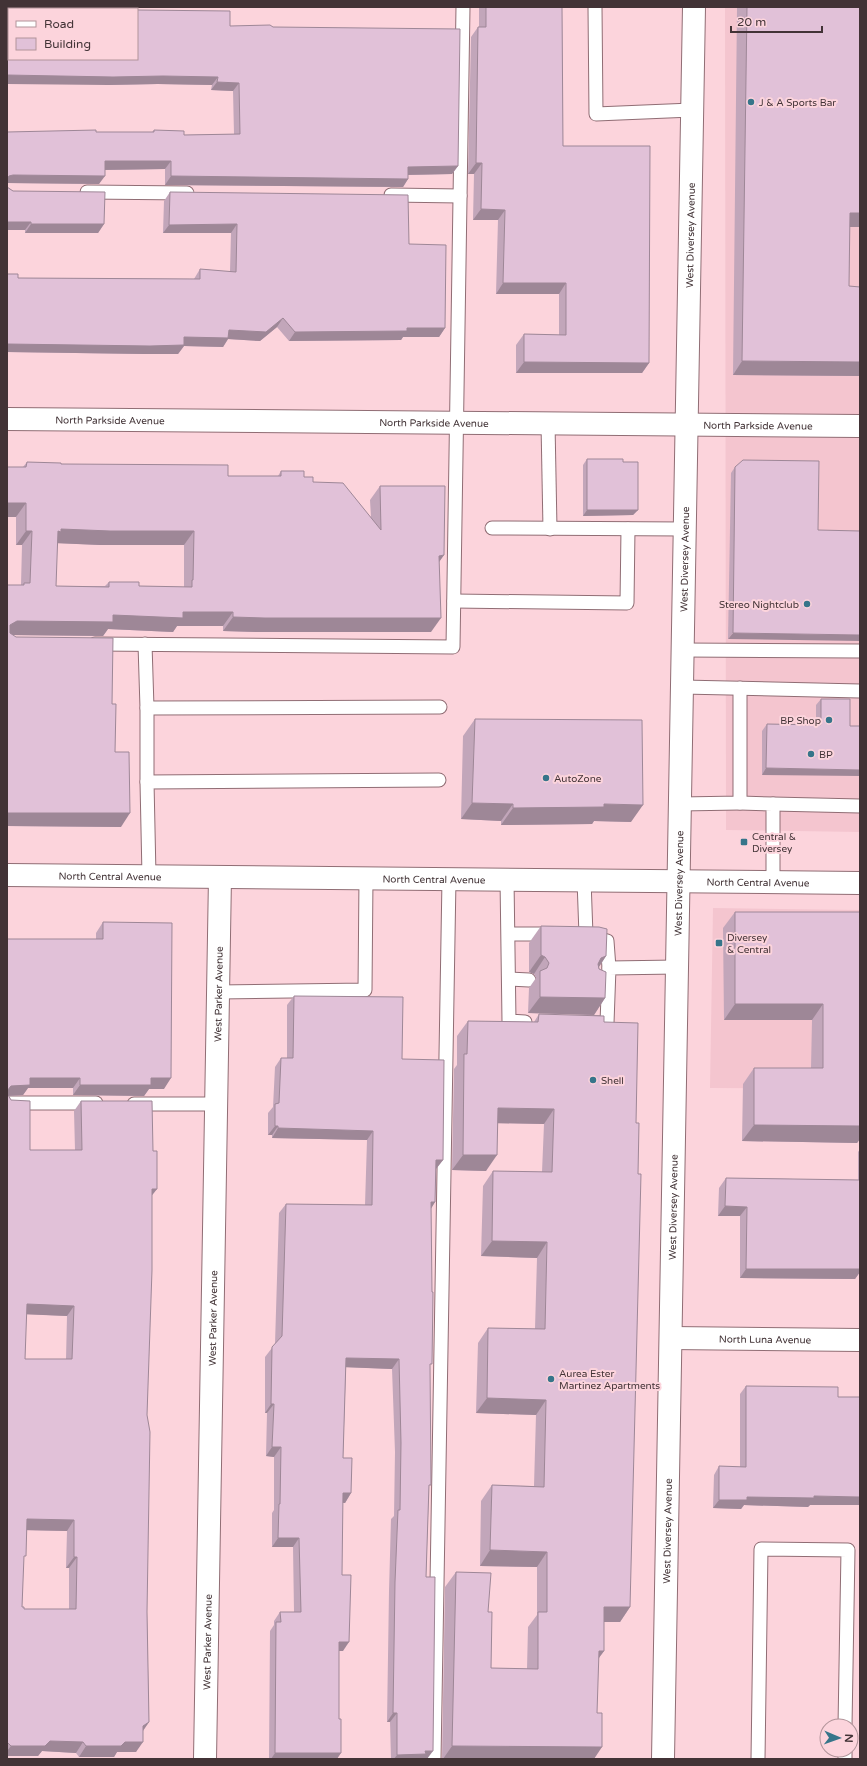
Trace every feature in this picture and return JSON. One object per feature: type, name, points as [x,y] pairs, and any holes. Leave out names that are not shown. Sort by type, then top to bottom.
[{"type":"street","name":"West Diversey Avenue","points":[[663,1759],[694,7]]},
{"type":"street","name":"North Parkside Avenue","points":[[7,419],[860,426]]},
{"type":"street","name":"North Central Avenue","points":[[7,875],[860,883]]},
{"type":"street","name":"West Parker Avenue","points":[[205,1759],[220,877]]},
{"type":"street","name":"North Luna Avenue","points":[[671,1338],[860,1340]]},
{"type":"lane","points":[[84,644],[453,647],[463,7]]},
{"type":"lane","points":[[595,7],[596,114],[692,110]]},
{"type":"lane","points":[[71,192],[198,193]]},
{"type":"lane","points":[[381,195],[460,196]]},
{"type":"lane","points":[[548,423],[550,529]]},
{"type":"lane","points":[[492,528],[684,529]]},
{"type":"lane","points":[[454,601],[627,603],[628,529]]},
{"type":"lane","points":[[145,644],[149,876]]},
{"type":"lane","points":[[682,650],[860,652]]},
{"type":"lane","points":[[682,687],[860,691]]},
{"type":"lane","points":[[740,688],[740,804]]},
{"type":"lane","points":[[147,708],[440,707]]},
{"type":"lane","points":[[147,782],[439,780]]},
{"type":"lane","points":[[680,804],[860,806]]},
{"type":"lane","points":[[773,804],[773,882]]},
{"type":"lane","points":[[218,992],[365,990],[366,878]]},
{"type":"lane","points":[[434,1759],[449,879]]},
{"type":"lane","points":[[507,879],[509,934],[509,1021],[539,1022]]},
{"type":"lane","points":[[584,880],[586,935]]},
{"type":"lane","points":[[509,934],[586,935],[607,941],[607,1023],[577,1023]]},
{"type":"lane","points":[[608,968],[677,968]]},
{"type":"lane","points":[[509,979],[529,980]]},
{"type":"lane","points":[[594,981],[608,981]]},
{"type":"lane","points":[[7,1103],[108,1103]]},
{"type":"lane","points":[[123,1103],[216,1104]]},
{"type":"lane","points":[[758,1759],[761,1548],[848,1550],[845,1718]]},
{"type":"shaded area","points":[[725,7],[860,7],[860,832],[726,830]]},
{"type":"shaded area","points":[[713,908],[860,910],[860,1089],[710,1088]]},
{"type":"building","points":[[486,7],[562,7],[563,146],[650,146],[649,363],[524,362],[524,334],[566,335],[566,283],[503,283],[505,210],[481,209],[482,163],[476,163],[478,27],[486,27]]},
{"type":"building","points":[[747,7],[860,7],[860,213],[850,213],[849,286],[860,287],[860,362],[742,361]]},
{"type":"building","points":[[7,8],[8,60],[138,60],[138,10],[230,11],[230,26],[270,25],[273,27],[460,29],[458,166],[408,167],[408,179],[171,176],[171,161],[105,161],[105,176],[13,175],[9,176],[7,179],[7,132],[96,130],[96,132],[154,132],[154,130],[184,131],[184,135],[240,134],[239,83],[217,82],[218,77],[7,75]]},
{"type":"building","points":[[7,187],[13,191],[105,192],[104,224],[31,224],[31,222],[7,222]]},
{"type":"building","points":[[170,192],[408,195],[409,244],[446,245],[445,328],[407,328],[407,331],[295,332],[283,318],[266,332],[229,330],[228,338],[184,337],[184,345],[7,344],[7,274],[18,274],[18,278],[200,279],[200,269],[236,272],[237,224],[169,225]]},
{"type":"building","points":[[587,459],[623,459],[623,462],[638,462],[638,510],[587,510]]},
{"type":"building","points":[[743,460],[819,461],[818,530],[860,531],[860,635],[733,633],[735,467]]},
{"type":"building","points":[[27,462],[61,464],[228,465],[228,476],[281,476],[281,471],[304,471],[304,477],[313,477],[313,482],[343,483],[381,530],[380,486],[445,486],[444,555],[439,556],[441,618],[265,618],[233,617],[233,612],[183,612],[183,618],[113,615],[113,622],[17,621],[10,625],[10,633],[16,637],[113,638],[112,704],[116,704],[115,752],[129,752],[130,813],[7,813],[7,585],[24,585],[24,583],[30,583],[32,531],[26,531],[26,503],[7,503],[7,467],[26,467]],"holes":[[[61,529],[110,531],[194,531],[192,587],[139,586],[139,582],[109,582],[109,587],[56,586],[58,531],[61,532]]]},
{"type":"building","name":"BP","points":[[821,699],[850,699],[850,726],[860,726],[860,770],[766,768],[767,724],[821,725]]},
{"type":"building","name":"AutoZone","points":[[475,719],[642,720],[643,805],[604,804],[604,807],[513,808],[513,804],[472,803]]},
{"type":"building","points":[[735,912],[860,912],[860,1126],[754,1125],[754,1068],[823,1068],[823,1004],[735,1004]]},
{"type":"building","points":[[103,922],[172,923],[171,1078],[151,1078],[151,1085],[80,1085],[80,1078],[30,1078],[30,1085],[11,1086],[7,1091],[7,939],[103,939]]},
{"type":"building","points":[[541,926],[599,927],[607,929],[606,956],[601,958],[598,964],[599,969],[606,972],[605,998],[540,997],[540,971],[547,968],[549,963],[545,957],[541,955]]},
{"type":"building","points":[[294,996],[403,997],[402,1059],[444,1060],[443,1160],[436,1160],[435,1202],[431,1202],[433,1292],[432,1364],[430,1364],[431,1485],[429,1485],[426,1577],[435,1577],[433,1751],[425,1751],[426,1754],[397,1755],[397,1713],[393,1713],[395,1582],[398,1510],[400,1510],[401,1443],[399,1359],[346,1358],[343,1458],[352,1458],[351,1493],[343,1493],[342,1575],[351,1575],[349,1642],[339,1642],[339,1719],[341,1719],[341,1753],[275,1753],[276,1622],[281,1622],[280,1612],[301,1612],[299,1538],[278,1538],[281,1447],[272,1447],[274,1404],[271,1404],[272,1347],[282,1336],[286,1204],[372,1205],[373,1131],[278,1128],[278,1126],[275,1126],[275,1104],[279,1103],[281,1058],[293,1058]]},
{"type":"building","points":[[539,1014],[604,1016],[604,1022],[638,1023],[636,1123],[639,1123],[638,1174],[641,1174],[630,1607],[604,1607],[604,1651],[599,1651],[597,1713],[602,1713],[602,1747],[452,1746],[456,1572],[491,1573],[488,1612],[492,1612],[491,1668],[538,1669],[538,1612],[547,1612],[547,1552],[490,1550],[492,1485],[544,1487],[546,1400],[487,1398],[488,1328],[545,1329],[547,1242],[492,1241],[493,1171],[552,1172],[554,1109],[498,1108],[497,1155],[463,1155],[464,1054],[467,1054],[468,1021],[538,1022]]},
{"type":"building","points":[[7,1093],[11,1100],[30,1101],[30,1150],[82,1150],[81,1101],[152,1101],[153,1151],[157,1151],[157,1189],[152,1189],[152,1270],[147,1415],[150,1432],[147,1612],[149,1722],[143,1726],[143,1742],[125,1742],[121,1746],[86,1746],[83,1742],[50,1741],[45,1746],[11,1746],[7,1742]],"holes":[[[27,1304],[74,1306],[72,1359],[25,1359]],[[27,1519],[74,1520],[74,1557],[77,1557],[76,1609],[24,1609],[24,1607],[22,1607]]]},
{"type":"building","points":[[726,1178],[860,1180],[860,1269],[746,1269],[747,1207],[725,1206]]},
{"type":"building","points":[[746,1386],[838,1387],[838,1397],[860,1397],[860,1497],[747,1497],[747,1500],[719,1500],[719,1466],[746,1467]]},
{"type":"place","name":"J & A Sports Bar","points":[[751,102]]},
{"type":"place","name":"Stereo Nightclub","points":[[807,604]]},
{"type":"place","name":"BP Shop","points":[[829,720]]},
{"type":"place","name":"BP","points":[[811,754]]},
{"type":"place","name":"AutoZone","points":[[546,778]]},
{"type":"place","name":"Central & Diversey","points":[[744,842]]},
{"type":"place","name":"Diversey & Central","points":[[719,943]]},
{"type":"place","name":"Shell","points":[[593,1080]]},
{"type":"place","name":"Aurea Ester Martinez Apartments","points":[[551,1379]]}]
